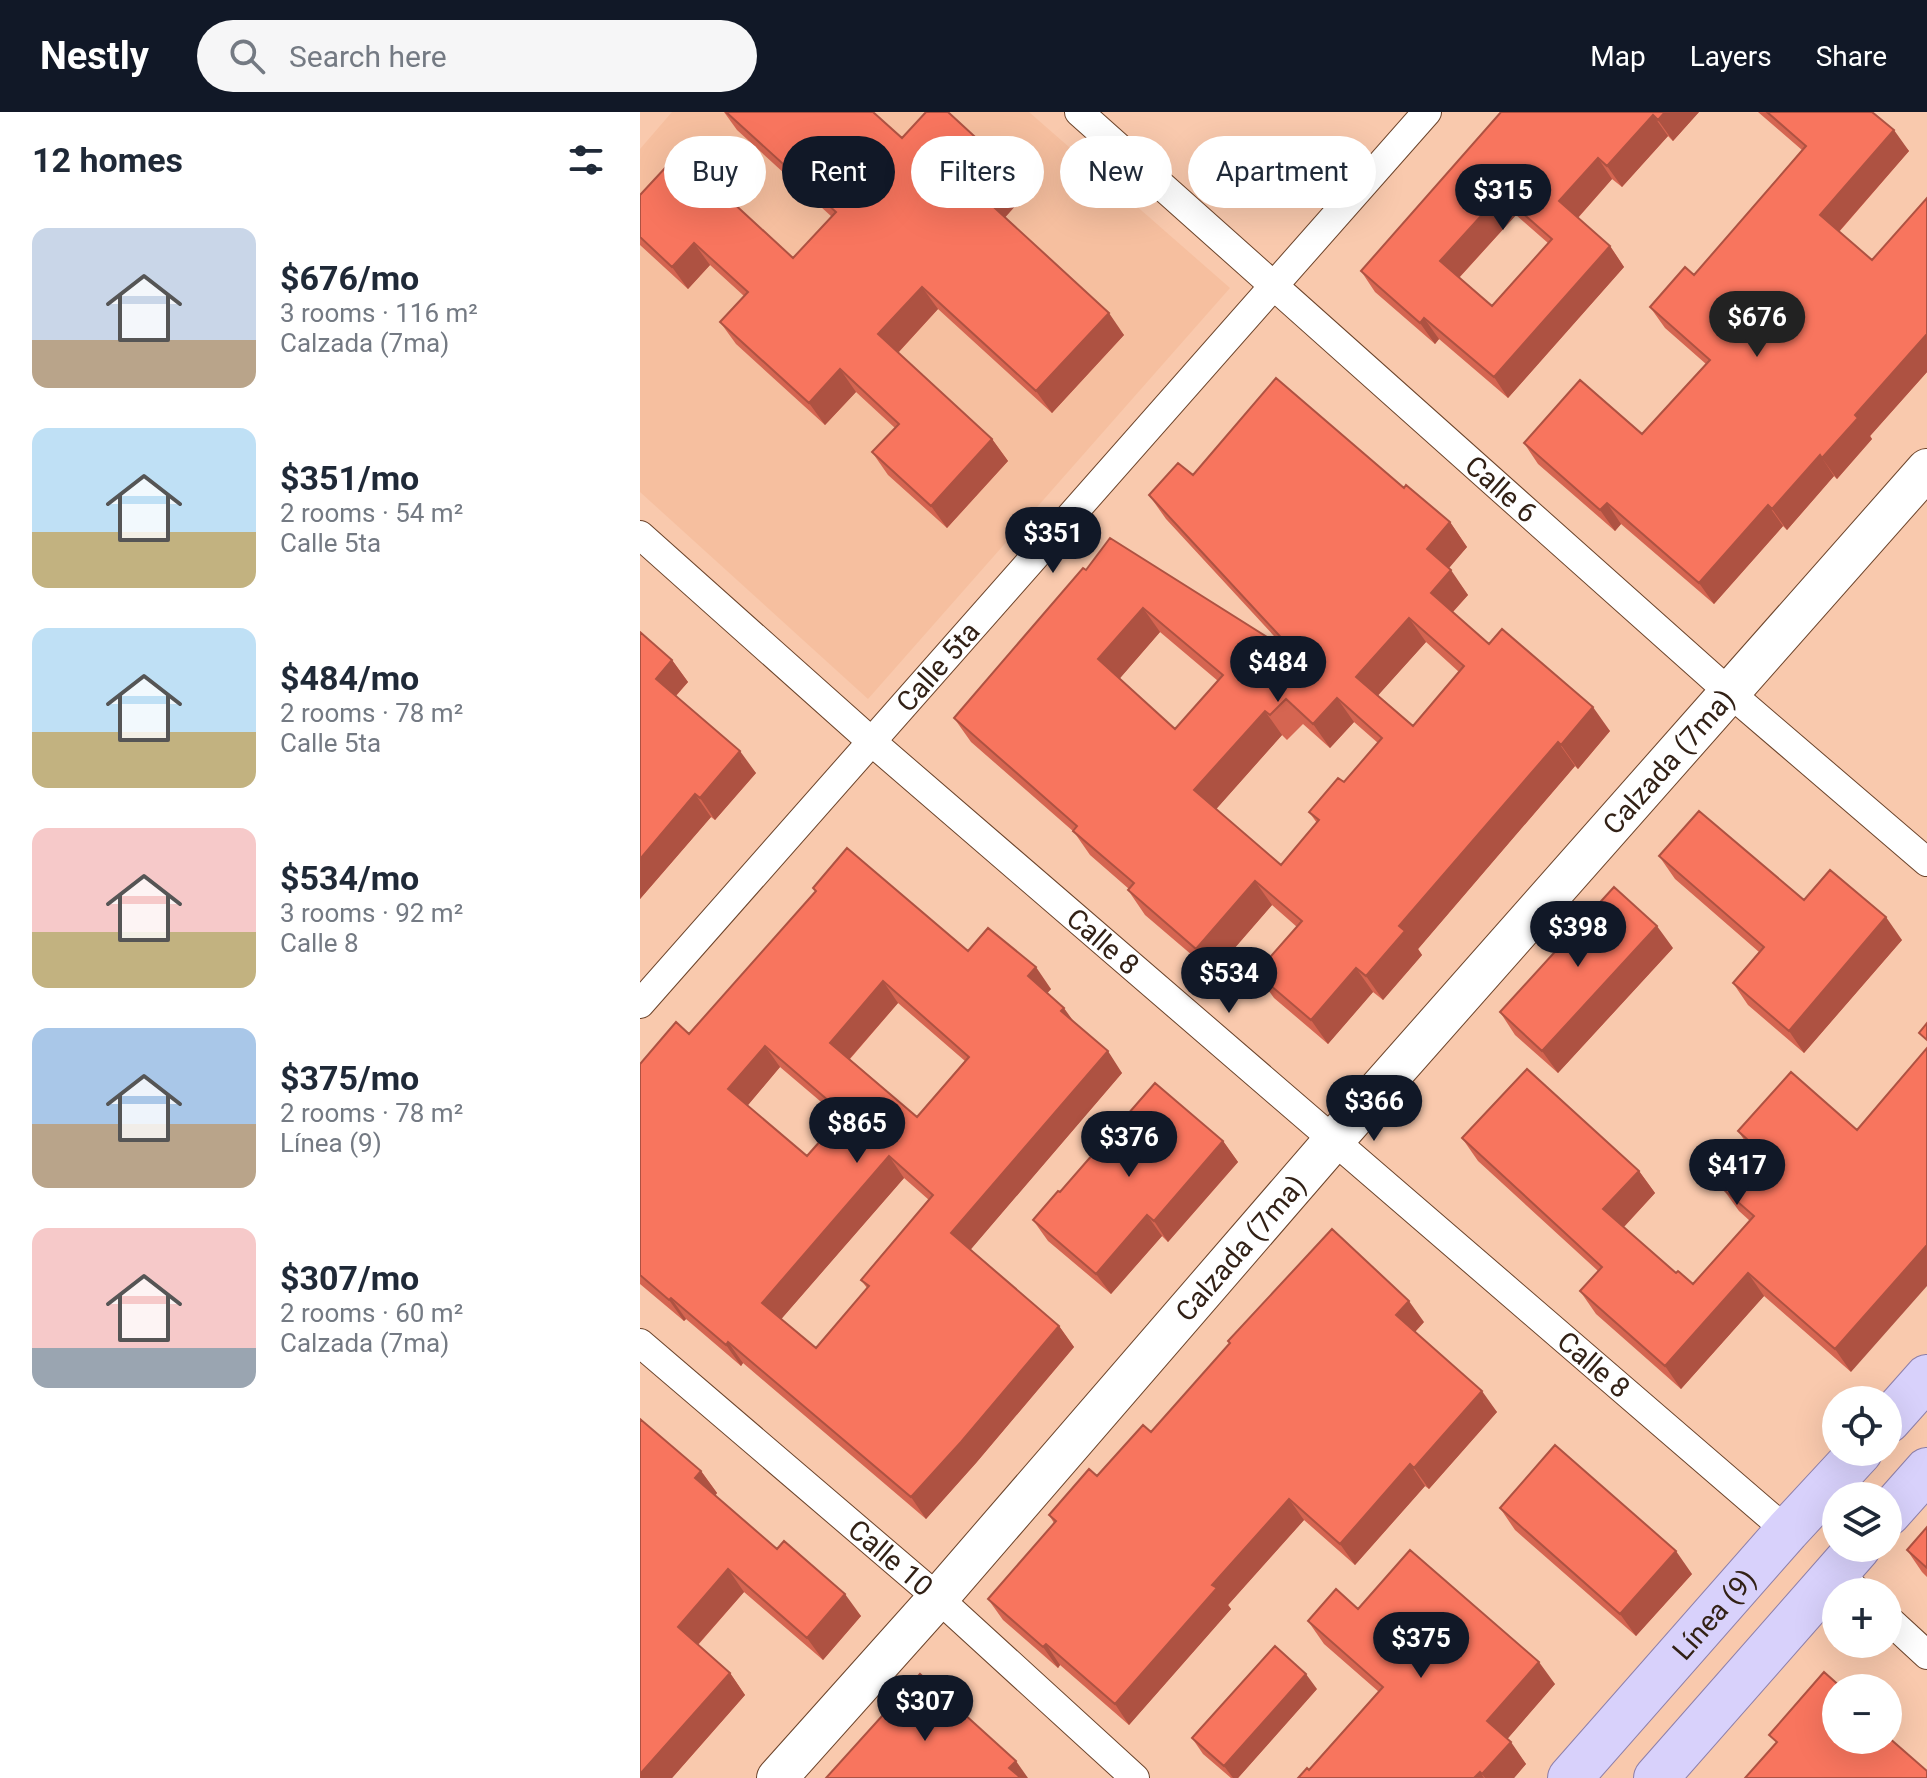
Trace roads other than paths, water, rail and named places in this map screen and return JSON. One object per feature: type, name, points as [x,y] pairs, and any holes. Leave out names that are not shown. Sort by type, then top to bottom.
[{"type":"main road","name":"Calzada (7ma)","points":[[777,1778],[938,1598],[1334,1140],[1927,469]]},
{"type":"main road","points":[[1902,1405],[1927,1377]]},
{"type":"main road","name":"Línea (9)","points":[[1570,1778],[1847,1466]]},
{"type":"main road","points":[[1902,1498],[1927,1470]]},
{"type":"main road","points":[[1656,1778],[1851,1571]]},
{"type":"street","name":"Calle 6","points":[[1079,112],[1730,693],[1927,862]]},
{"type":"street","name":"Calle 5ta","points":[[640,1004],[1427,112]]},
{"type":"street","name":"Calle 8","points":[[640,535],[872,742],[1787,1531]]},
{"type":"street","name":"Calle 10","points":[[640,1343],[938,1598],[1135,1778]]},
{"type":"street","points":[[1902,1632],[1927,1655]]}]
